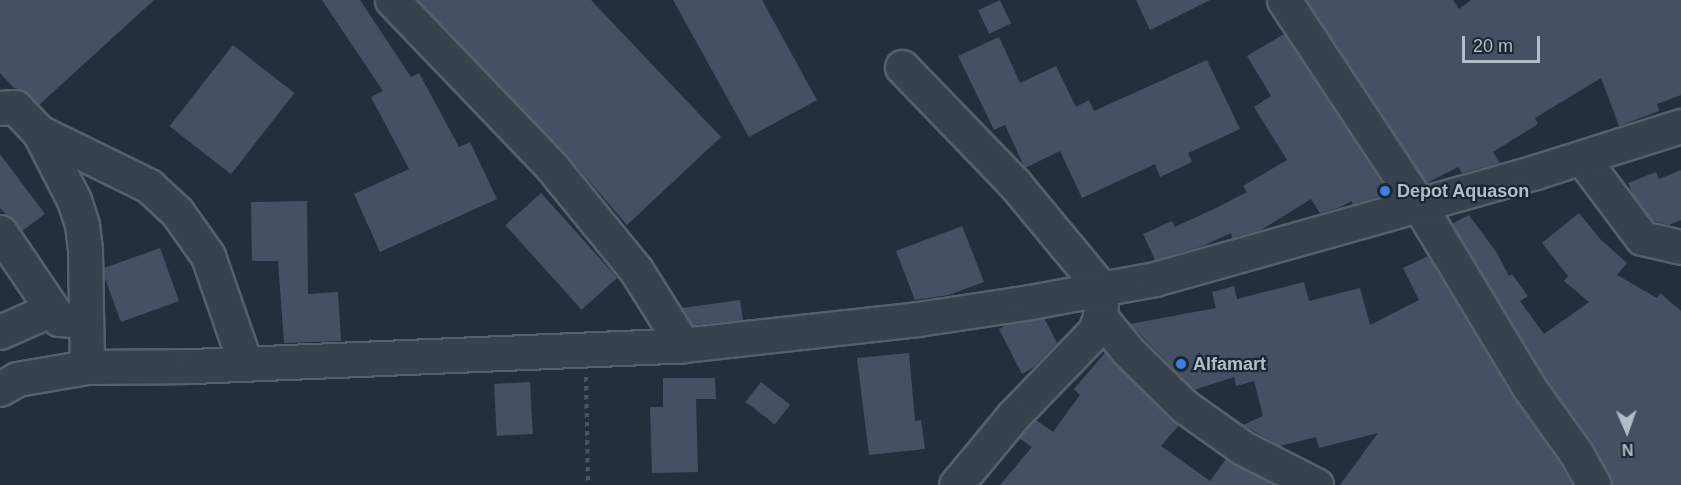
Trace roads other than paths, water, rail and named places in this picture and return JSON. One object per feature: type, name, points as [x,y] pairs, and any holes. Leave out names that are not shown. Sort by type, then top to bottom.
[{"type":"street","points":[[392,0],[552,167],[636,270],[683,345]]},
{"type":"street","points":[[1284,0],[1419,205],[1528,386],[1576,453],[1594,485]]},
{"type":"street","points":[[902,67],[1014,183],[1101,303],[1128,351],[1184,406],[1243,447],[1316,485]]},
{"type":"street","points":[[0,108],[15,107],[39,132],[74,200],[82,225],[87,367]]},
{"type":"street","points":[[0,389],[17,379],[87,367],[246,363],[683,345],[918,319],[1101,303],[1155,279],[1581,158],[1681,126]]},
{"type":"street","points":[[39,132],[149,186],[177,212],[208,256],[246,363]]},
{"type":"street","points":[[1581,158],[1642,238],[1681,247]]},
{"type":"street","points":[[0,232],[59,319],[86,321]]},
{"type":"street","points":[[956,485],[1013,416],[1095,332],[1101,303]]},
{"type":"street","points":[[0,332],[52,309]]},
{"type":"place","name":"Depot Aquason","points":[[1385,191]]},
{"type":"place","name":"Alfamart","points":[[1181,364]]}]
